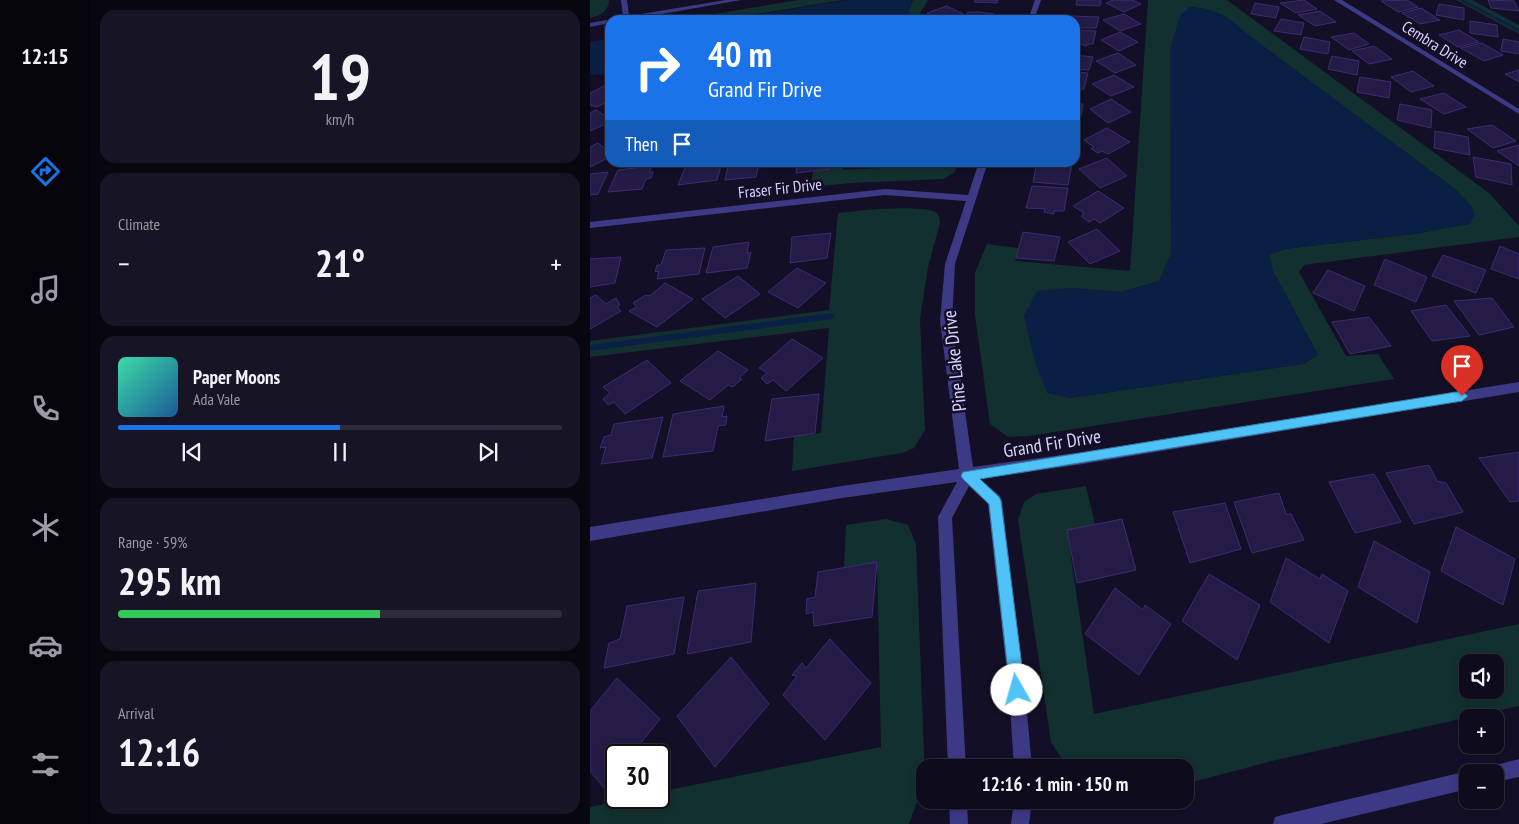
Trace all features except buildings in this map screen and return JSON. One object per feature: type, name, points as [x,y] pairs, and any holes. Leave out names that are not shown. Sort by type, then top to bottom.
[{"type":"street","points":[[624,0],[626,15]]},
{"type":"street","points":[[645,15],[738,0]]},
{"type":"street","points":[[1033,15],[1038,0]]},
{"type":"street","name":"Cembra Drive","points":[[1337,0],[1519,112]]},
{"type":"street","points":[[590,25],[605,22]]},
{"type":"street","name":"Pine Lake Drive","points":[[967,476],[946,321],[950,264],[982,167]]},
{"type":"street","name":"Fraser Fir Drive","points":[[590,224],[885,192],[973,198]]},
{"type":"street","name":"Grand Fir Drive","points":[[590,534],[842,492],[967,476],[1519,387]]},
{"type":"street","points":[[957,759],[945,517],[967,476],[994,501],[1017,690],[1022,759]]},
{"type":"street","points":[[1504,771],[1519,768]]},
{"type":"street","points":[[1282,824],[1459,782]]},
{"type":"street","points":[[958,809],[959,824]]},
{"type":"street","points":[[1020,824],[1022,809]]},
{"type":"green space","points":[[590,0],[609,0],[609,4],[603,12],[590,18]]},
{"type":"green space","points":[[799,0],[843,0],[751,15],[708,15]]},
{"type":"green space","points":[[913,0],[928,0],[919,15],[907,15]]},
{"type":"green space","points":[[1148,0],[1227,0],[1489,193],[1519,226],[1519,237],[1304,265],[1299,272],[1346,356],[1378,354],[1394,379],[1029,436],[1008,437],[990,424],[975,315],[975,273],[987,244],[1019,248],[1015,261],[1130,271]],"holes":[[[1189,7],[1219,13],[1237,25],[1456,190],[1472,207],[1469,224],[1413,234],[1284,249],[1269,255],[1273,271],[1318,355],[1303,364],[1069,398],[1071,288],[1122,292],[1159,281],[1171,254]]]},
{"type":"green space","points":[[1456,0],[1472,0],[1519,25],[1519,34]]},
{"type":"green space","points":[[829,167],[843,167],[843,170],[896,167],[957,167],[954,173],[943,179],[851,183],[811,187],[813,171],[828,169]]},
{"type":"green space","points":[[915,208],[929,210],[935,212],[940,220],[928,267],[920,319],[925,430],[914,448],[902,453],[792,471],[794,436],[821,433],[829,328],[590,357],[590,341],[829,310],[838,213]]},
{"type":"green space","points":[[1086,486],[1095,524],[1067,530],[1094,714],[1519,624],[1519,706],[1504,709],[1459,709],[1459,719],[1276,760],[1194,782],[1194,759],[1062,759],[1051,742],[1018,520],[1024,502],[1036,494]]},
{"type":"green space","points":[[886,519],[908,525],[916,544],[924,759],[916,759],[916,804],[909,824],[590,824],[590,807],[605,804],[605,809],[670,809],[670,790],[881,747],[877,562],[844,567],[846,525]]},
{"type":"water","points":[[848,0],[912,0],[908,15],[754,15]]},
{"type":"water","points":[[1189,7],[1219,13],[1237,25],[1456,190],[1472,207],[1475,215],[1469,224],[1413,234],[1284,249],[1269,255],[1273,271],[1318,355],[1303,364],[1069,398],[1047,393],[1035,362],[1024,316],[1037,291],[1071,288],[1122,292],[1159,281],[1171,254],[1170,49],[1180,16]]},
{"type":"water","points":[[605,39],[605,74],[590,75],[590,42]]},
{"type":"waterway","points":[[1461,0],[1519,31]]},
{"type":"waterway","points":[[590,348],[831,316]]},
{"type":"route","points":[[1017,690],[994,501],[967,476],[1462,396]]}]
